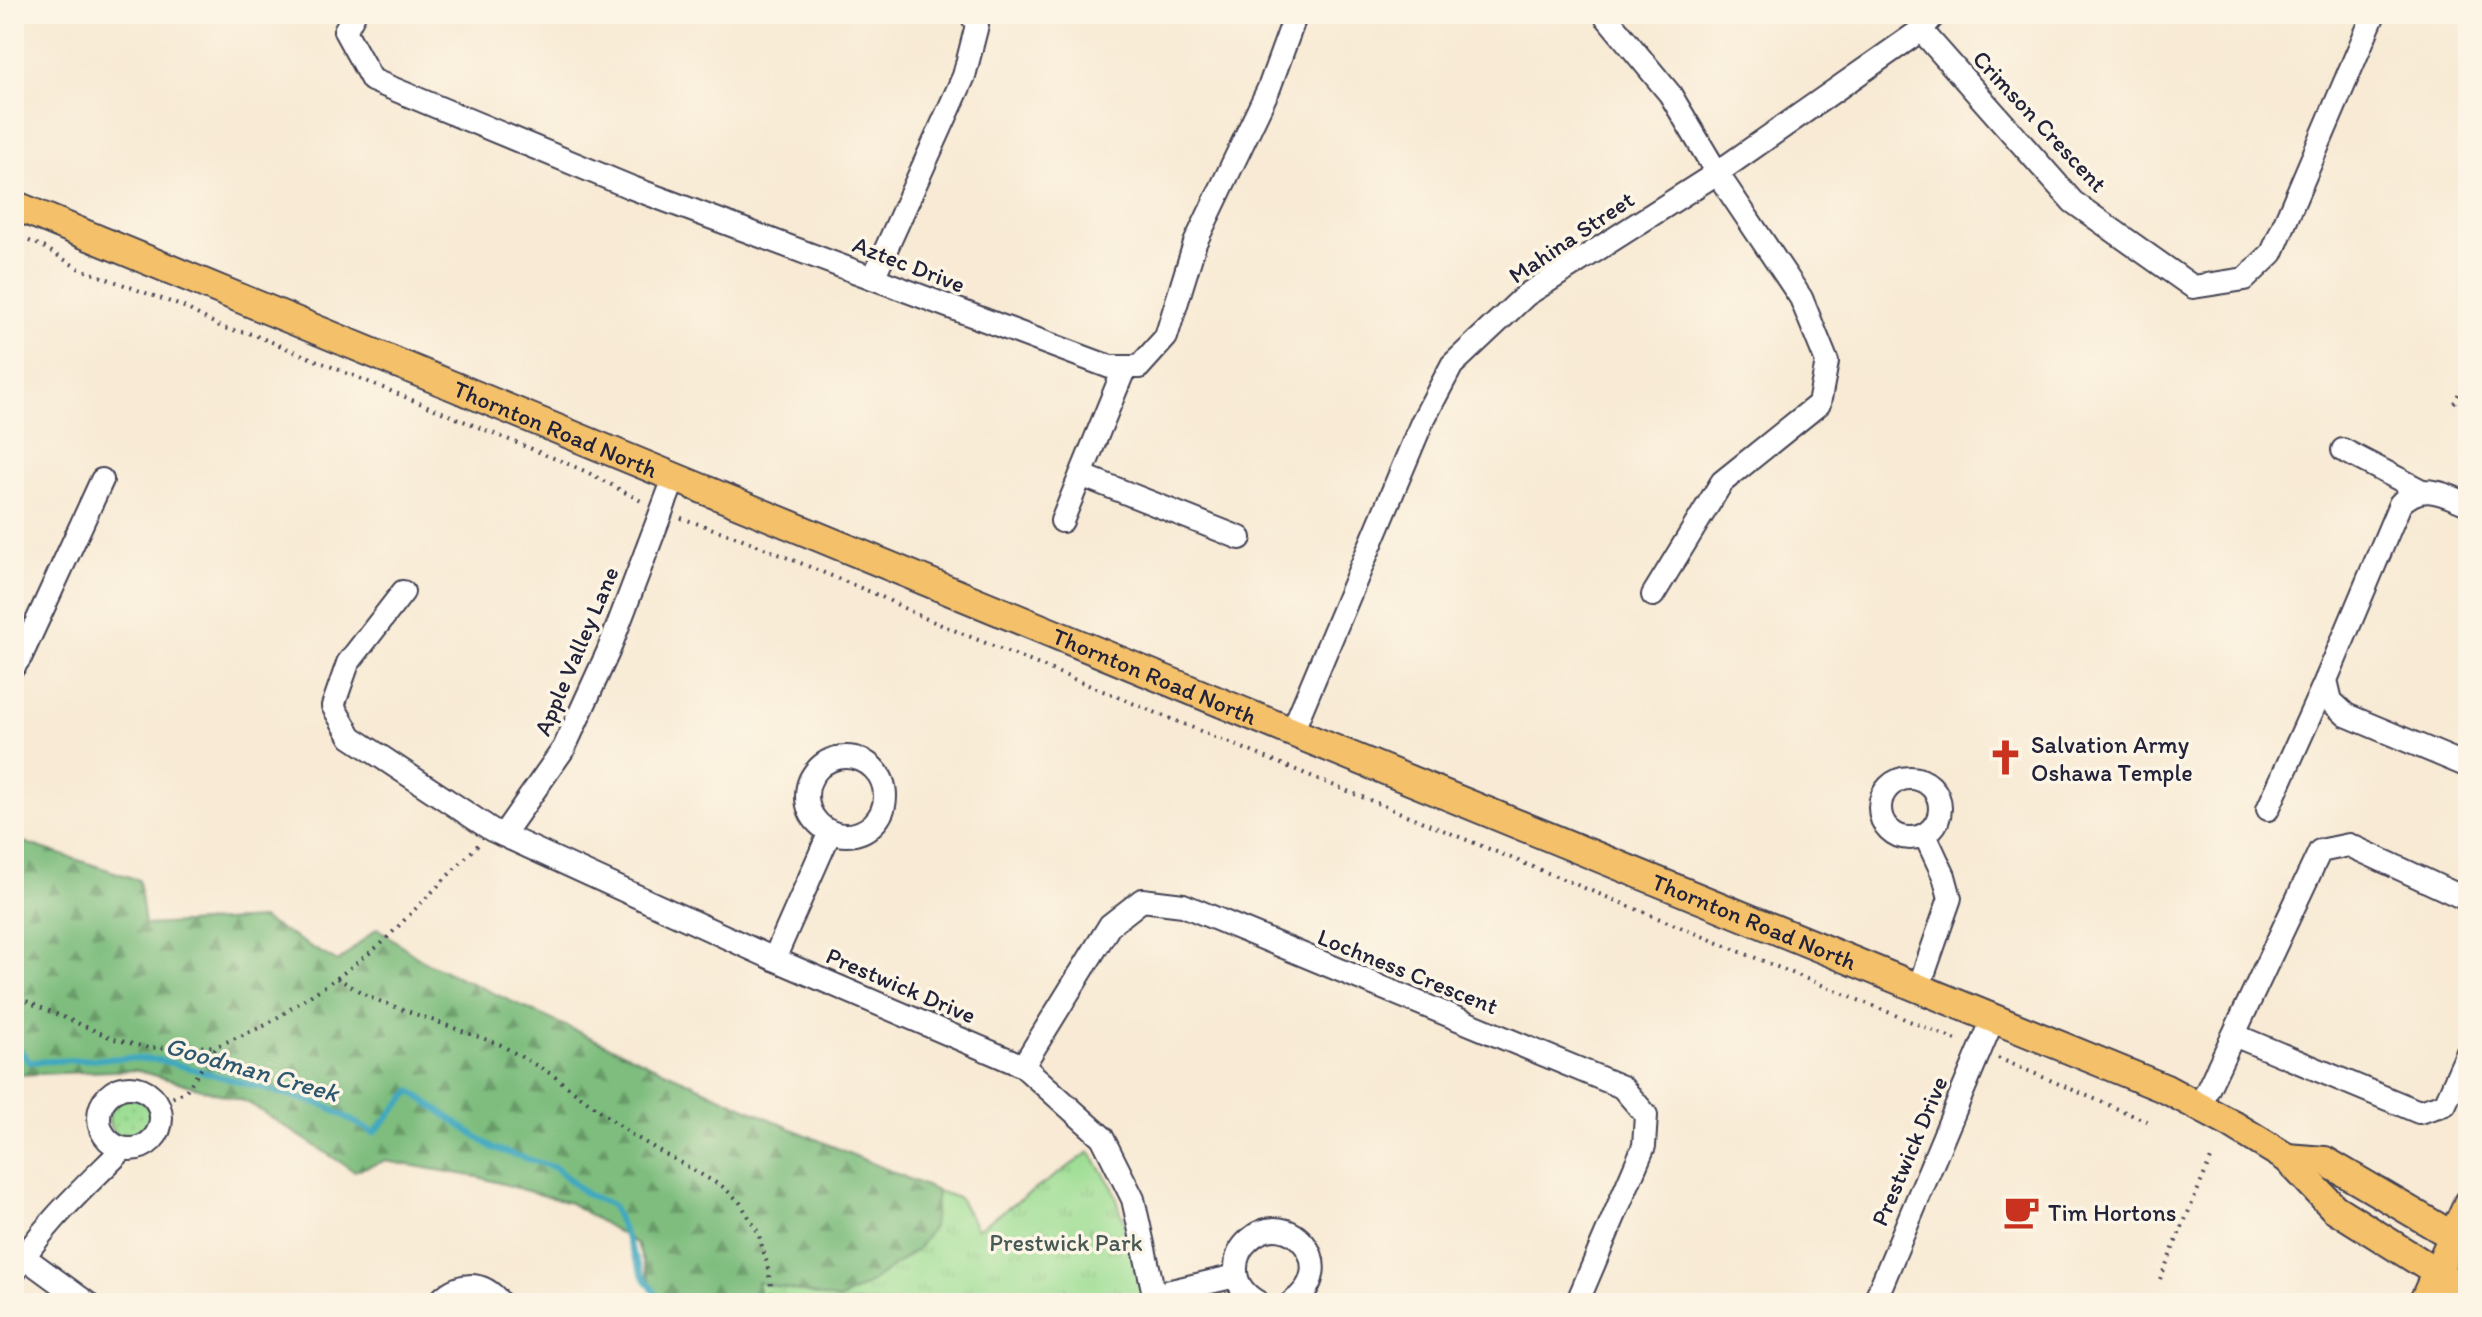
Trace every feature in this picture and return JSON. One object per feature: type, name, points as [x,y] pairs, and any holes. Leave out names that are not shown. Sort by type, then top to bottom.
[{"type":"main road","name":"Thornton Road North","points":[[14,205],[2156,1085],[2200,1106],[2287,1158],[2334,1208],[2468,1292]]},
{"type":"main road","name":"Thornton Road North","points":[[2287,1158],[2325,1161],[2460,1240]]},
{"type":"main road","points":[[2423,1303],[2437,1272],[2460,1240],[2468,1203]]},
{"type":"main road","points":[[2463,1303],[2468,1292]]},
{"type":"street","name":"Aztec Drive","points":[[354,14],[345,31],[372,80],[630,187],[1110,367],[1125,367]]},
{"type":"street","points":[[873,278],[964,76],[977,25],[971,14]]},
{"type":"street","points":[[1062,521],[1125,367],[1139,367],[1166,337],[1195,243],[1269,88],[1296,14]]},
{"type":"street","points":[[1604,14],[1670,94],[1717,173],[1801,298],[1827,362],[1819,404],[1722,482],[1653,595]]},
{"type":"street","name":"Crimson Crescent","points":[[1928,22],[2073,202],[2193,287],[2245,279],[2272,253],[2374,14]]},
{"type":"street","name":"Mahina Street","points":[[1292,732],[1422,422],[1452,365],[1526,295],[1717,173],[1928,22]]},
{"type":"street","points":[[2343,450],[2420,490],[2435,490],[2468,504]]},
{"type":"street","points":[[1081,475],[1240,538]]},
{"type":"street","name":"Apple Valley Lane","points":[[497,833],[564,748],[608,652],[675,476]]},
{"type":"street","points":[[14,666],[102,480]]},
{"type":"street","points":[[2268,809],[2400,504],[2420,490]]},
{"type":"street","name":"Prestwick Drive","points":[[403,592],[348,663],[333,706],[351,737],[497,833],[774,959],[1023,1066],[1102,1137],[1133,1199],[1155,1299]]},
{"type":"street","points":[[2326,680],[2331,701],[2346,715],[2468,766]]},
{"type":"street","points":[[774,959],[830,832]]},
{"type":"street","points":[[1919,987],[1950,898],[1944,876],[1925,835]]},
{"type":"street","points":[[2200,1106],[2320,851],[2349,845],[2468,900]]},
{"type":"street","name":"Lochness Crescent","points":[[1023,1066],[1110,925],[1142,900],[1183,905],[1622,1087],[1646,1115],[1644,1146],[1577,1303]]},
{"type":"street","name":"Prestwick Drive","points":[[1874,1303],[1993,1019]]},
{"type":"street","points":[[2234,1035],[2419,1112],[2445,1104],[2468,1052]]},
{"type":"street","points":[[123,1088],[143,1090],[158,1104],[161,1124],[151,1141],[133,1150],[113,1145],[100,1129],[99,1118],[105,1099],[123,1088]]},
{"type":"street","points":[[87,1303],[19,1265],[73,1198],[123,1149]]},
{"type":"street","points":[[1259,1303],[1242,1289],[1236,1276],[1239,1252],[1258,1233],[1271,1229],[1288,1231],[1300,1238],[1310,1253],[1313,1266],[1309,1286],[1302,1296],[1291,1303]]},
{"type":"street","points":[[1155,1299],[1236,1276]]},
{"type":"street","points":[[438,1303],[456,1288],[468,1285],[490,1292],[500,1303]]},
{"type":"path","points":[[14,235],[42,246],[78,268],[184,307],[223,328],[252,334],[585,471],[644,502]]},
{"type":"path","points":[[2454,403],[2468,375]]},
{"type":"path","points":[[686,520],[740,538],[880,596],[914,614],[1963,1043]]},
{"type":"path","points":[[14,991],[26,1001],[126,1042],[149,1048],[217,1046],[266,1025],[337,978],[381,944],[497,833]]},
{"type":"path","points":[[337,978],[371,998],[501,1045],[551,1074],[632,1135],[723,1187],[739,1201],[758,1232],[774,1303]]},
{"type":"path","points":[[158,1104],[177,1098],[191,1085],[217,1046]]},
{"type":"path","points":[[1999,1058],[2151,1123]]},
{"type":"path","points":[[2160,1279],[2213,1154]]},
{"type":"green space","points":[[14,839],[139,880],[145,925],[262,919],[338,962],[377,928],[425,962],[783,1125],[937,1191],[934,1227],[917,1249],[866,1286],[839,1300],[757,1282],[762,1303],[657,1303],[637,1244],[570,1203],[478,1177],[385,1161],[354,1171],[247,1102],[136,1070],[14,1075]]},
{"type":"green space","points":[[130,1098],[145,1104],[151,1119],[145,1134],[130,1140],[115,1134],[109,1119],[115,1104]]},
{"type":"green space","name":"Prestwick Park","points":[[1090,1152],[1113,1188],[1127,1230],[1144,1303],[762,1303],[757,1282],[839,1300],[866,1286],[917,1249],[933,1227],[937,1191],[959,1198],[977,1229]]},
{"type":"waterway","name":"Goodman Creek","points":[[14,1041],[29,1062],[126,1058],[160,1060],[324,1105],[374,1133],[411,1091],[493,1148],[556,1168],[586,1194],[612,1205],[642,1274],[662,1303]]},
{"type":"place","name":"Salvation Army Oshawa Temple","points":[[2005,758]]},
{"type":"place","name":"Tim Hortons","points":[[2022,1212]]}]
